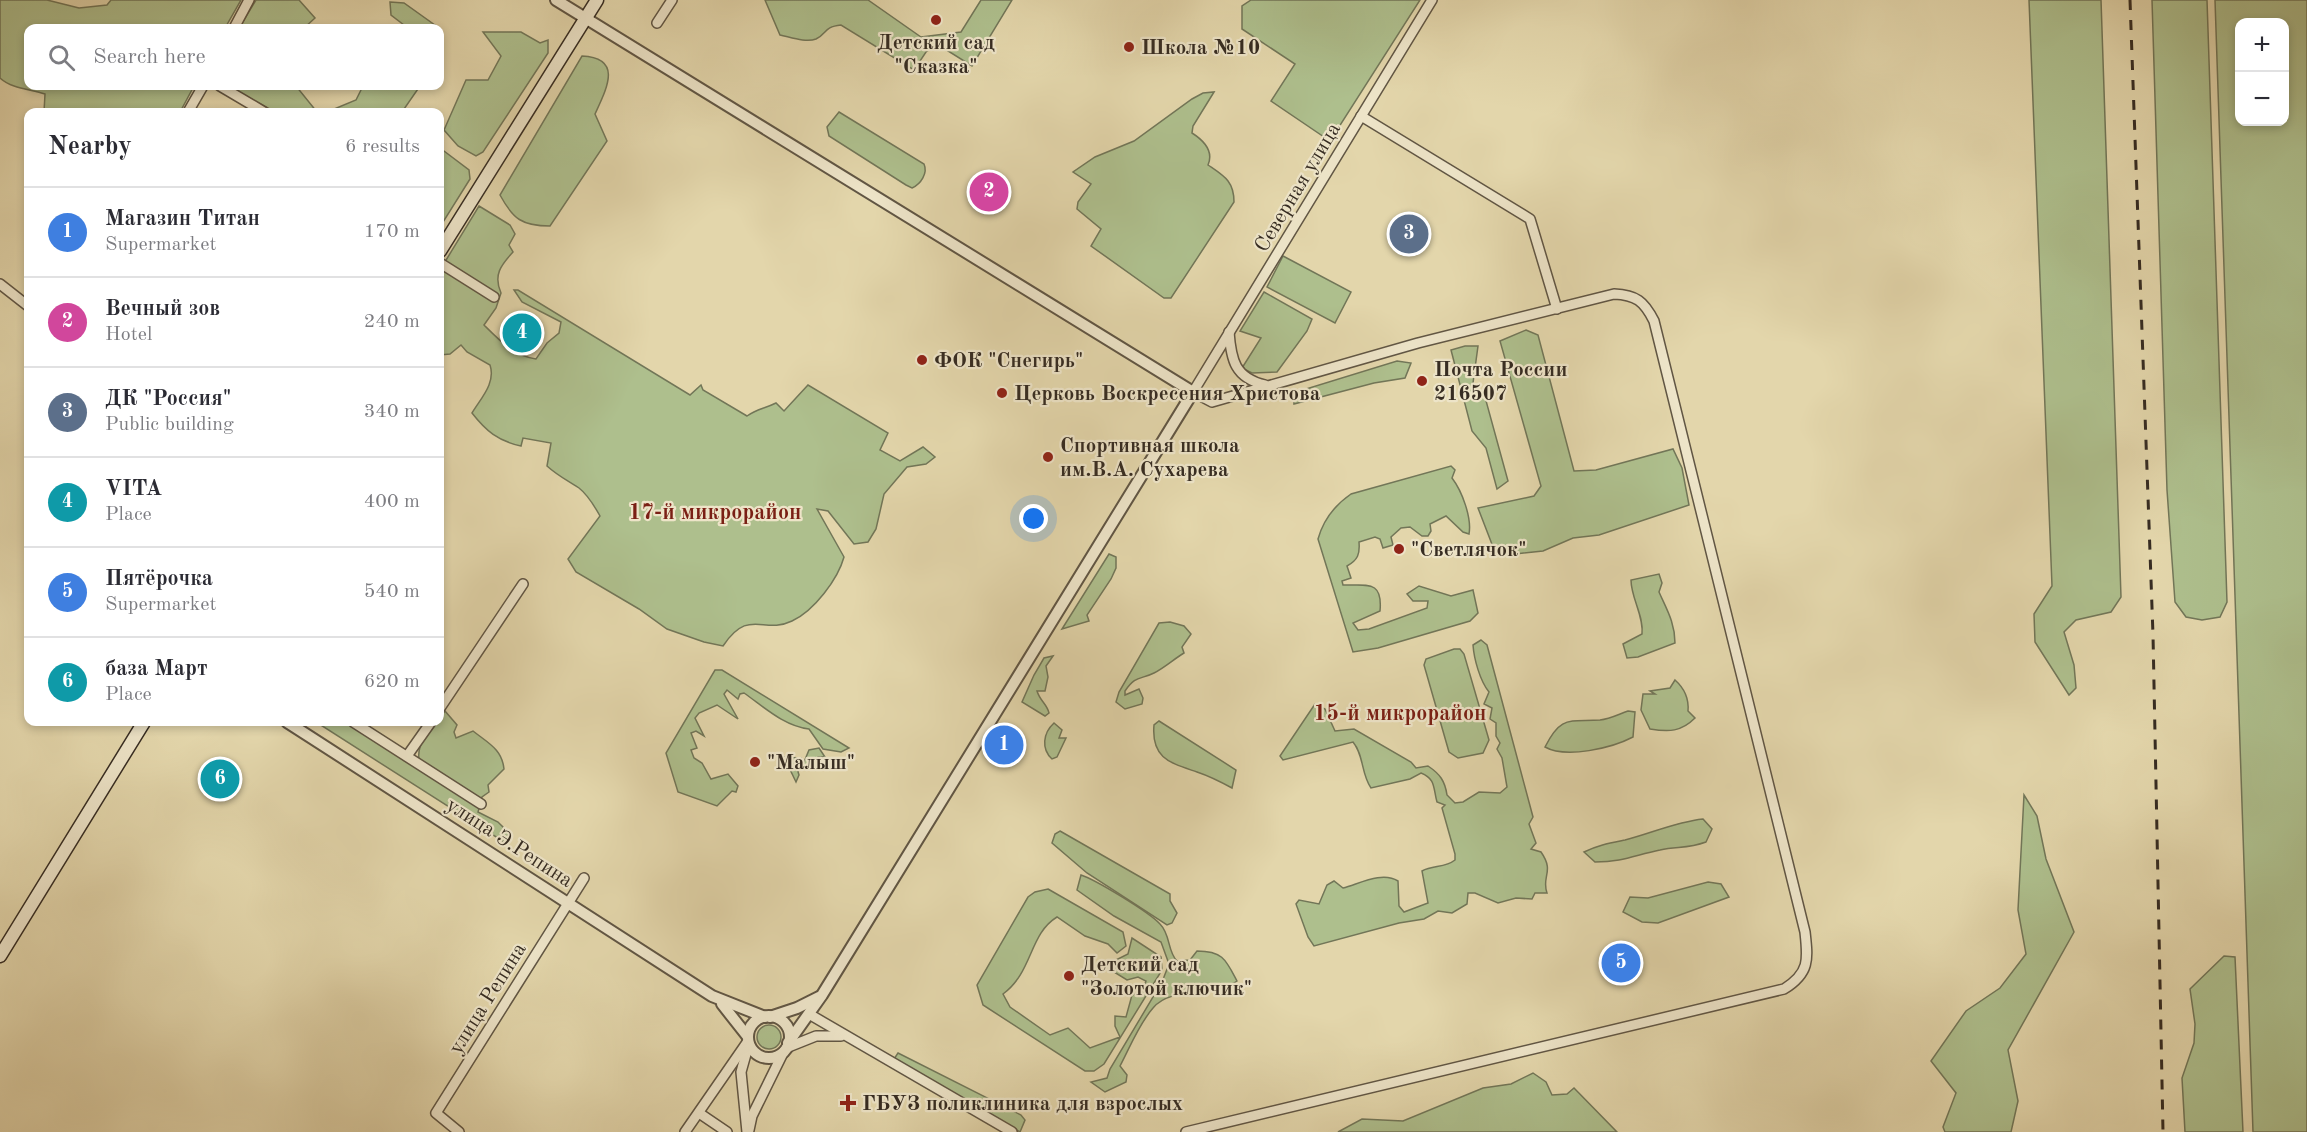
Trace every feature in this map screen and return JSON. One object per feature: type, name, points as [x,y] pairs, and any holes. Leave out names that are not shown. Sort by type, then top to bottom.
[{"type":"main road","points":[[444,245],[597,0]]},
{"type":"main road","points":[[0,956],[142,726]]},
{"type":"street","points":[[236,24],[249,0]]},
{"type":"street","points":[[556,0],[1212,402],[1418,343],[1614,294],[1630,295],[1645,304],[1654,321],[1805,932],[1808,958],[1805,968],[1793,983],[1784,988],[1186,1132]]},
{"type":"street","points":[[657,23],[672,0]]},
{"type":"street","name":"Северная улица","points":[[1193,392],[1432,0]]},
{"type":"street","points":[[190,108],[201,90]]},
{"type":"street","points":[[227,90],[257,108]]},
{"type":"street","points":[[1360,116],[1530,219],[1557,309]]},
{"type":"street","points":[[444,266],[494,297]]},
{"type":"street","points":[[0,284],[24,303]]},
{"type":"street","points":[[1229,332],[1233,363],[1237,371],[1254,382],[1267,386]]},
{"type":"street","points":[[748,1132],[752,1116],[786,1048],[822,995],[1193,392]]},
{"type":"street","points":[[444,702],[523,585]]},
{"type":"street","name":"улица Э.Репина","points":[[293,726],[712,996],[727,1010],[748,1041]]},
{"type":"street","points":[[359,726],[481,804]]},
{"type":"street","points":[[407,756],[428,726]]},
{"type":"street","name":"улица Репина","points":[[459,1132],[436,1113],[585,878]]},
{"type":"street","points":[[748,1132],[741,1072],[751,1027],[767,1017],[807,1004],[822,995]]},
{"type":"street","name":"улица Э.Репина","points":[[712,996],[767,1017]]},
{"type":"street","points":[[809,1014],[1012,1132]]},
{"type":"street","points":[[767,1017],[784,1024],[789,1033],[786,1048]]},
{"type":"street","points":[[748,1041],[763,1057],[772,1058],[786,1048],[824,1034],[848,1038]]},
{"type":"street","points":[[685,1132],[748,1041]]},
{"type":"street","points":[[699,1113],[727,1132]]},
{"type":"green space","points":[[0,0],[47,0],[79,8],[107,5],[111,0],[241,0],[227,24],[24,24],[24,89],[0,78]]},
{"type":"green space","points":[[256,0],[299,0],[315,18],[308,24],[241,24]]},
{"type":"green space","points":[[765,0],[868,0],[921,37],[961,32],[981,0],[1012,0],[972,66],[937,44],[926,52],[914,70],[841,25],[831,27],[820,37],[812,40],[780,35]]},
{"type":"green space","points":[[1251,0],[1420,0],[1330,141],[1271,101],[1295,64],[1242,29],[1242,6]]},
{"type":"green space","points":[[2029,0],[2101,0],[2121,597],[2111,612],[2076,620],[2064,632],[2074,665],[2076,688],[2069,695],[2035,642],[2034,614],[2052,586]]},
{"type":"green space","points":[[2152,0],[2207,0],[2227,602],[2220,617],[2202,620],[2186,617],[2175,602],[2167,490]]},
{"type":"green space","points":[[2215,0],[2307,0],[2307,1132],[2253,1132]]},
{"type":"green space","points":[[390,2],[404,3],[433,24],[403,24],[391,15]]},
{"type":"green space","points":[[483,32],[521,32],[540,43],[548,40],[548,53],[483,152],[476,156],[458,146],[444,130],[466,80],[488,80],[501,56]]},
{"type":"green space","points":[[582,56],[595,58],[603,62],[607,68],[607,85],[595,114],[607,141],[550,226],[525,223],[509,210],[500,195]]},
{"type":"green space","points":[[28,90],[192,90],[182,108],[44,108],[45,94]]},
{"type":"green space","points":[[235,90],[299,90],[314,108],[268,108]]},
{"type":"green space","points":[[361,90],[417,90],[405,108],[337,108],[356,100]]},
{"type":"green space","points":[[1214,92],[1193,126],[1192,133],[1200,139],[1210,155],[1208,165],[1230,184],[1234,202],[1171,298],[1164,298],[1091,246],[1101,229],[1077,209],[1078,202],[1091,184],[1073,172],[1095,157],[1134,141],[1192,99],[1203,93]]},
{"type":"green space","points":[[839,112],[924,164],[925,171],[921,181],[912,188],[829,136],[827,127]]},
{"type":"green space","points":[[444,151],[469,170],[470,179],[444,221]]},
{"type":"green space","points":[[479,206],[510,225],[515,234],[509,245],[513,252],[502,266],[498,276],[501,293],[496,308],[484,325],[501,342],[521,355],[536,359],[547,343],[559,333],[561,322],[522,302],[514,290],[518,290],[690,395],[701,385],[703,390],[747,416],[776,403],[784,411],[808,385],[888,433],[880,450],[900,461],[923,447],[935,457],[926,464],[907,467],[884,494],[876,529],[868,542],[854,544],[828,511],[817,509],[844,557],[824,594],[800,616],[782,624],[756,624],[741,628],[732,634],[723,646],[667,629],[639,609],[576,572],[568,559],[600,516],[594,505],[579,488],[547,466],[551,443],[523,438],[521,446],[506,441],[488,430],[472,413],[489,384],[490,365],[467,352],[461,345],[450,354],[444,355],[444,263]]},
{"type":"green space","points":[[1283,256],[1351,292],[1335,323],[1267,287]]},
{"type":"green space","points":[[1264,292],[1312,319],[1307,331],[1277,372],[1252,373],[1242,368],[1261,338],[1240,331]]},
{"type":"green space","points":[[1526,330],[1538,335],[1574,471],[1596,470],[1673,449],[1682,468],[1689,505],[1599,535],[1573,538],[1543,551],[1515,554],[1495,552],[1478,508],[1534,496],[1541,486],[1500,341]]},
{"type":"green space","points":[[1465,346],[1478,346],[1473,383],[1485,397],[1508,481],[1497,489],[1486,448],[1472,431],[1451,350]]},
{"type":"green space","points":[[1397,361],[1411,363],[1405,378],[1374,383],[1294,404],[1293,393]]},
{"type":"green space","points":[[1451,466],[1455,470],[1452,478],[1463,497],[1468,513],[1469,534],[1463,532],[1446,516],[1430,524],[1431,531],[1428,536],[1422,536],[1410,527],[1401,528],[1391,537],[1393,545],[1383,548],[1380,539],[1375,537],[1359,542],[1358,556],[1347,566],[1351,578],[1342,581],[1343,585],[1371,586],[1379,594],[1380,611],[1353,623],[1358,630],[1369,629],[1427,608],[1428,601],[1413,601],[1407,594],[1419,586],[1451,596],[1473,590],[1478,613],[1470,621],[1378,648],[1353,652],[1318,539],[1326,520],[1335,508],[1351,494]]},
{"type":"green space","points":[[1109,554],[1116,557],[1116,568],[1087,615],[1089,621],[1062,629]]},
{"type":"green space","points":[[1659,574],[1662,583],[1659,592],[1672,623],[1675,643],[1638,657],[1627,658],[1623,644],[1642,634],[1641,620],[1631,580]]},
{"type":"green space","points":[[1170,622],[1184,626],[1191,634],[1182,647],[1184,653],[1158,671],[1132,682],[1125,691],[1125,695],[1139,689],[1143,698],[1142,704],[1125,709],[1116,702],[1119,692],[1159,623]]},
{"type":"green space","points":[[1481,640],[1487,645],[1533,817],[1529,824],[1536,843],[1531,849],[1541,852],[1547,864],[1547,893],[1535,893],[1532,899],[1516,898],[1498,903],[1475,893],[1468,893],[1467,904],[1452,913],[1438,911],[1424,919],[1399,923],[1314,946],[1308,937],[1296,904],[1299,900],[1319,904],[1327,885],[1334,881],[1343,888],[1370,879],[1385,877],[1398,881],[1399,906],[1404,912],[1428,903],[1422,871],[1451,863],[1455,860],[1455,854],[1442,808],[1445,805],[1437,802],[1433,784],[1426,775],[1421,773],[1410,779],[1371,788],[1357,747],[1353,742],[1283,760],[1280,756],[1315,704],[1325,709],[1335,731],[1354,729],[1411,762],[1416,768],[1428,766],[1441,778],[1447,795],[1455,803],[1463,802],[1479,792],[1500,793],[1507,787],[1502,758],[1497,749],[1500,743],[1496,736],[1496,723],[1490,719],[1492,708],[1484,704],[1489,692],[1480,676],[1473,645]]},
{"type":"green space","points":[[1460,649],[1464,654],[1489,740],[1483,753],[1458,758],[1449,752],[1424,665],[1426,659]]},
{"type":"green space","points":[[1053,656],[1046,666],[1048,677],[1045,691],[1037,691],[1049,713],[1045,716],[1022,702],[1044,658]]},
{"type":"green space","points":[[715,670],[722,670],[849,748],[841,752],[823,749],[809,729],[783,720],[744,693],[740,694],[738,699],[727,690],[724,694],[738,719],[717,705],[699,713],[695,718],[704,736],[696,731],[691,733],[697,748],[691,750],[694,758],[702,763],[711,779],[728,774],[738,786],[736,792],[732,791],[717,806],[678,792],[666,753]]},
{"type":"green space","points":[[1675,680],[1685,694],[1688,711],[1695,718],[1685,726],[1674,730],[1650,729],[1641,710],[1643,694],[1655,694],[1650,691],[1670,688]]},
{"type":"green space","points":[[1628,711],[1635,712],[1633,737],[1624,741],[1577,752],[1565,752],[1545,747],[1556,730],[1567,722],[1611,718]]},
{"type":"green space","points":[[444,712],[457,725],[454,732],[456,738],[473,731],[497,751],[503,762],[504,769],[488,785],[489,792],[482,797],[478,812],[498,822],[509,833],[504,842],[322,726],[366,726],[419,759],[421,746],[432,727],[444,726]]},
{"type":"green space","points":[[1159,721],[1236,770],[1232,788],[1165,758],[1159,752],[1154,736],[1154,725]]},
{"type":"green space","points":[[1054,723],[1062,730],[1059,738],[1066,738],[1057,757],[1052,759],[1046,751],[1045,741]]},
{"type":"green space","points":[[819,748],[825,757],[818,757],[817,765],[812,763],[811,769],[796,765],[799,775],[796,782],[784,757],[801,758],[804,762],[809,750]]},
{"type":"green space","points":[[2024,795],[2037,816],[2046,859],[2074,932],[2008,1050],[2018,1101],[2011,1132],[1945,1132],[1943,1127],[1956,1093],[1931,1061],[1966,1011],[2000,988],[2026,954],[2018,910]]},
{"type":"green space","points":[[1703,819],[1712,829],[1706,842],[1699,844],[1605,862],[1595,862],[1584,852],[1674,825]]},
{"type":"green space","points":[[1060,831],[1170,894],[1170,901],[1177,913],[1172,923],[1167,925],[1087,873],[1052,843],[1055,834]]},
{"type":"green space","points":[[1081,875],[1122,897],[1160,924],[1177,961],[1190,960],[1197,951],[1213,953],[1223,958],[1237,981],[1217,990],[1182,994],[1161,1001],[1143,1021],[1120,1066],[1127,1075],[1126,1082],[1105,1092],[1091,1082],[1107,1078],[1110,1069],[1162,982],[1169,964],[1161,942],[1114,916],[1077,890]]},
{"type":"green space","points":[[1708,882],[1721,884],[1729,897],[1658,923],[1642,922],[1623,912],[1630,897],[1648,898]]},
{"type":"green space","points":[[1048,889],[1123,932],[1126,946],[1117,953],[1108,944],[1085,936],[1057,917],[1048,924],[1041,933],[1020,975],[1003,994],[1010,1007],[1050,1035],[1068,1028],[1090,1048],[1120,1037],[1115,1026],[1115,1016],[1126,1017],[1132,995],[1142,992],[1146,981],[1138,977],[1127,980],[1114,972],[1112,962],[1128,954],[1132,938],[1161,957],[1162,970],[1104,1064],[1094,1071],[1085,1071],[983,1005],[977,985],[1028,897],[1035,892]]},
{"type":"green space","points":[[2224,956],[2235,957],[2243,1132],[2185,1132],[2182,1078],[2194,1043],[2195,1024],[2190,989]]},
{"type":"green space","points":[[769,1025],[778,1028],[781,1037],[778,1046],[769,1049],[760,1046],[757,1037],[760,1028]]},
{"type":"green space","points":[[898,1053],[1021,1115],[1025,1120],[1020,1132],[894,1059]]},
{"type":"green space","points":[[1533,1073],[1546,1082],[1552,1095],[1567,1094],[1574,1088],[1617,1132],[1338,1132],[1362,1119],[1403,1121],[1483,1088],[1511,1084]]},
{"type":"railway","points":[[2130,0],[2153,635],[2163,1132]]},
{"type":"place","name":"Детский сад \"Сказка\"","points":[[936,20]]},
{"type":"place","name":"Школа №10","points":[[1129,47]]},
{"type":"place","name":"Вечный зов","points":[[989,192]]},
{"type":"place","name":"ДК \"Россия\"","points":[[1409,234]]},
{"type":"place","name":"VITA","points":[[522,333]]},
{"type":"place","name":"ФОК \"Снегирь\"","points":[[922,360]]},
{"type":"place","name":"Почта России 216507","points":[[1422,381]]},
{"type":"place","name":"Церковь Воскресения Христова","points":[[1002,393]]},
{"type":"place","name":"Спортивная школа им.В.А. Сухарева","points":[[1048,457]]},
{"type":"place","name":"\"Светлячок\"","points":[[1399,549]]},
{"type":"place","name":"Магазин Титан","points":[[1004,745]]},
{"type":"place","name":"\"Малыш\"","points":[[755,762]]},
{"type":"place","name":"база Март","points":[[220,779]]},
{"type":"place","name":"Пятёрочка","points":[[1621,963]]},
{"type":"place","name":"Детский сад \"Золотой ключик\"","points":[[1069,976]]},
{"type":"place","name":"ГБУЗ поликлиника для взрослых","points":[[848,1103]]},
{"type":"district","name":"17-й микрорайон","points":[[715,511]]},
{"type":"district","name":"15-й микрорайон","points":[[1400,712]]}]
